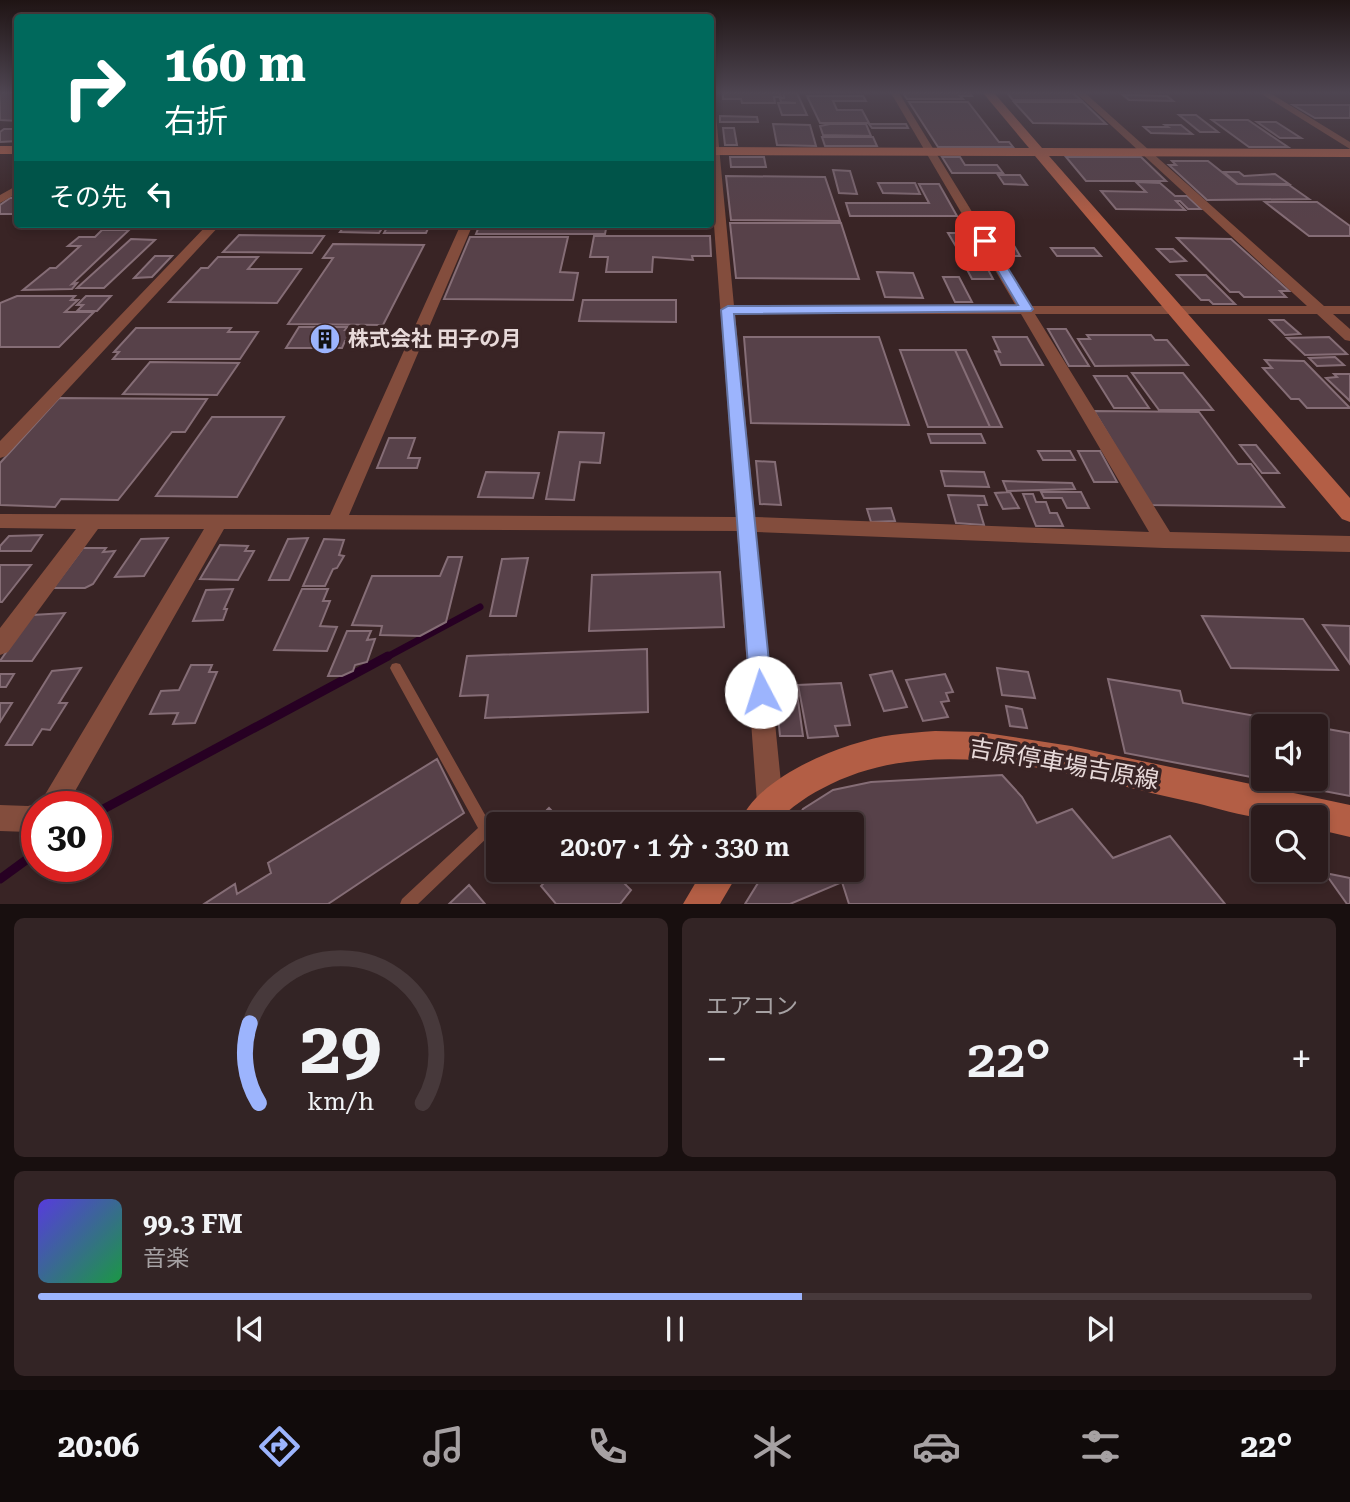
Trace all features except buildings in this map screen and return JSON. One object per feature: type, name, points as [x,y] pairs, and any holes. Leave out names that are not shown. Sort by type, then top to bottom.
[{"type":"street","points":[[920,135],[1164,540]]},
{"type":"street","points":[[1024,135],[1350,513]]},
{"type":"street","points":[[1126,135],[1350,337]]},
{"type":"street","points":[[1332,135],[1350,146]]},
{"type":"street","points":[[714,151],[1350,153]]},
{"type":"street","points":[[714,171],[747,524],[763,812]]},
{"type":"street","points":[[0,452],[211,228]]},
{"type":"street","points":[[336,523],[465,228]]},
{"type":"street","points":[[728,310],[1350,310]]},
{"type":"street","points":[[0,522],[747,524],[1164,540],[1350,544]]},
{"type":"street","points":[[0,645],[92,522]]},
{"type":"street","points":[[60,791],[217,524]]},
{"type":"street","name":"吉原停車場吉原線","points":[[766,812],[822,771],[865,755],[917,746],[965,745],[1052,757],[1350,821]]},
{"type":"street","points":[[0,818],[21,819]]},
{"type":"street","points":[[699,904],[715,882]]},
{"type":"lane","points":[[396,668],[486,829],[407,904]]},
{"type":"waterway","points":[[385,658],[480,607]]},
{"type":"waterway","points":[[112,804],[388,656]]},
{"type":"waterway","points":[[0,879],[21,864]]},
{"type":"place","name":"株式会社 田子の月","points":[[325,339]]},
{"type":"route","points":[[761,692],[728,310],[1026,309],[985,241]]}]
